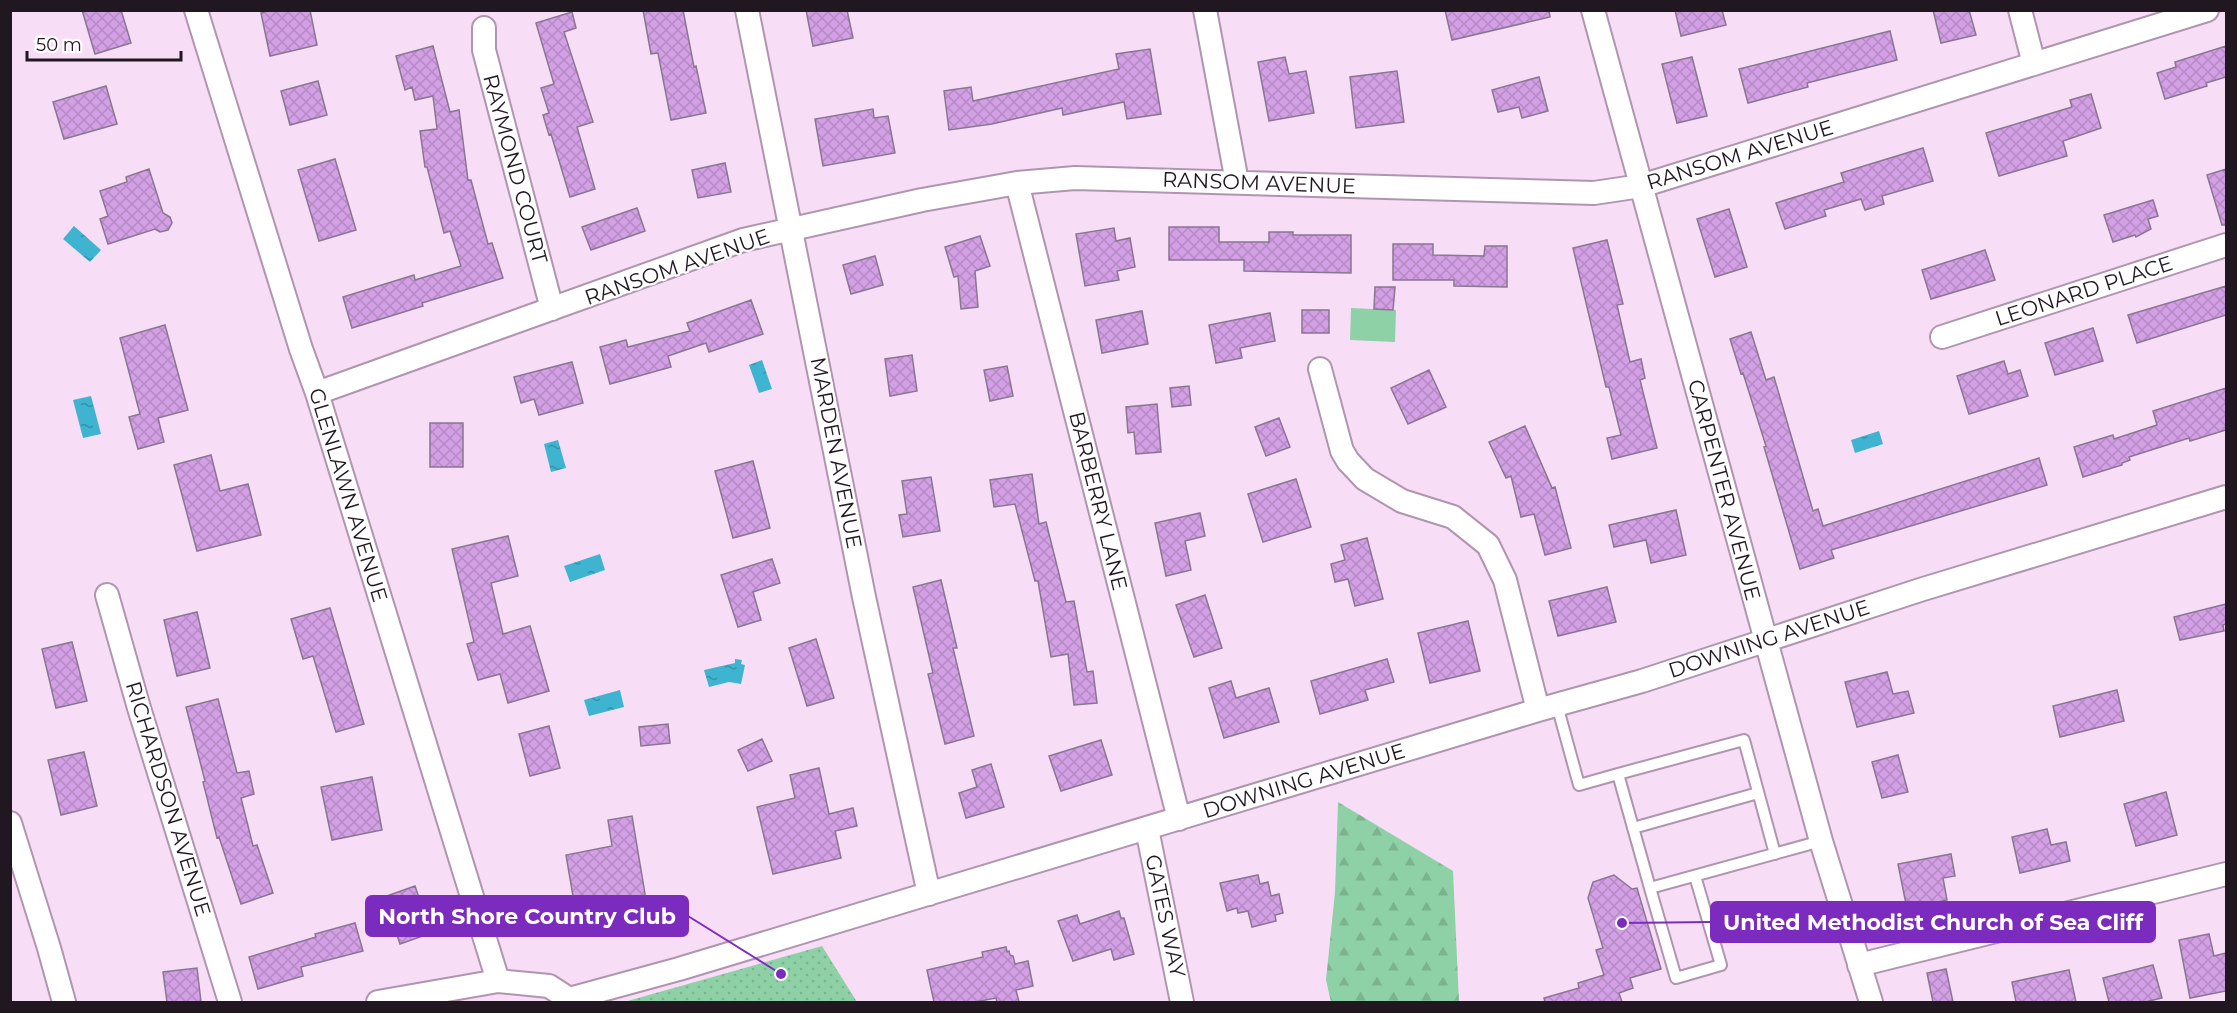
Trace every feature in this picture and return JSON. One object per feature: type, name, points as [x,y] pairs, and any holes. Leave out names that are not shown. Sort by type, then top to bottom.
[{"type":"street","name":"GLENLAWN AVENUE","points":[[196,10],[498,981]]},
{"type":"street","name":"MARDEN AVENUE","points":[[747,10],[864,597],[929,894]]},
{"type":"street","points":[[1205,10],[1237,182]]},
{"type":"street","name":"CARPENTER AVENUE","points":[[1593,10],[1821,841],[1871,1002]]},
{"type":"street","points":[[2020,10],[2034,64]]},
{"type":"street","name":"RANSOM AVENUE","points":[[317,393],[743,240],[791,230],[828,219],[1017,183],[1075,178],[1594,193],[1641,186],[2207,10]]},
{"type":"street","name":"RAYMOND COURT","points":[[484,28],[484,50],[552,309]]},
{"type":"street","name":"BARBERRY LANE","points":[[1017,183],[1179,819]]},
{"type":"street","name":"LEONARD PLACE","points":[[1942,337],[2226,245]]},
{"type":"street","points":[[1320,369],[1342,451],[1365,479],[1402,501],[1453,517],[1488,545],[1505,580],[1547,708]]},
{"type":"street","name":"DOWNING AVENUE","points":[[378,1002],[498,981],[549,986],[569,1001],[1642,681],[1920,590],[2226,497]]},
{"type":"street","name":"RICHARDSON AVENUE","points":[[107,596],[139,708],[230,1002]]},
{"type":"street","points":[[10,823],[64,1002]]},
{"type":"street","name":"GATES WAY","points":[[1147,829],[1182,1002]]},
{"type":"street","points":[[1859,965],[2226,874]]},
{"type":"lane","points":[[1547,708],[1579,785],[1744,740],[1775,854]]},
{"type":"lane","points":[[1618,774],[1676,978],[1721,965],[1695,876]]},
{"type":"lane","points":[[1634,828],[1758,793]]},
{"type":"lane","points":[[1650,888],[1821,841]]},
{"type":"green space","points":[[1351,308],[1396,310],[1395,342],[1350,340]]},
{"type":"green space","points":[[1338,802],[1453,871],[1459,1002],[1331,1002],[1326,980],[1335,892]]},
{"type":"green space","points":[[822,946],[857,1002],[624,1002]]},
{"type":"water","points":[[74,226],[101,250],[90,262],[63,239]]},
{"type":"water","points":[[762,360],[772,389],[759,393],[749,365]]},
{"type":"water","points":[[91,396],[101,434],[83,438],[73,400]]},
{"type":"water","points":[[1879,431],[1883,444],[1855,453],[1851,440]]},
{"type":"water","points":[[558,440],[566,468],[551,472],[544,444]]},
{"type":"water","points":[[600,554],[605,570],[570,582],[564,566]]},
{"type":"water","points":[[735,659],[742,660],[741,664],[745,665],[741,684],[729,682],[709,687],[704,670],[735,663]]},
{"type":"water","points":[[620,690],[624,707],[589,716],[584,700]]},
{"type":"building","points":[[82,10],[121,10],[131,43],[95,54]]},
{"type":"building","points":[[270,10],[310,10],[317,45],[270,56],[261,13]]},
{"type":"building","points":[[643,10],[683,10],[706,113],[671,120],[658,53],[651,54]]},
{"type":"building","points":[[806,10],[847,10],[853,38],[813,46]]},
{"type":"building","points":[[1445,10],[1549,10],[1550,17],[1452,40]]},
{"type":"building","points":[[1675,10],[1722,10],[1726,25],[1681,36]]},
{"type":"building","points":[[1933,10],[1969,10],[1976,35],[1941,43]]},
{"type":"building","points":[[572,12],[576,28],[564,32],[593,122],[577,127],[595,189],[570,197],[543,115],[549,113],[541,88],[554,84],[536,23]]},
{"type":"building","points":[[1890,31],[1897,60],[1807,83],[1808,87],[1748,103],[1739,69]]},
{"type":"building","points":[[433,46],[450,112],[459,110],[468,180],[471,180],[488,244],[492,243],[503,278],[352,328],[343,297],[414,275],[415,280],[461,266],[450,231],[444,233],[427,167],[425,167],[420,131],[437,129],[433,96],[415,100],[412,87],[405,90],[396,56]]},
{"type":"building","points":[[2226,46],[2226,77],[2206,83],[2207,86],[2165,99],[2157,73],[2176,67],[2175,62]]},
{"type":"building","points":[[1150,49],[1161,114],[1127,119],[1124,102],[1063,115],[1062,108],[992,124],[949,130],[944,91],[971,87],[973,101],[1119,69],[1116,54]]},
{"type":"building","points":[[1285,57],[1289,74],[1306,71],[1314,113],[1269,121],[1258,62]]},
{"type":"building","points":[[1692,57],[1707,116],[1677,123],[1662,64]]},
{"type":"building","points":[[1397,71],[1404,122],[1356,128],[1350,77]]},
{"type":"building","points":[[1539,77],[1548,111],[1522,118],[1519,107],[1498,112],[1492,90]]},
{"type":"building","points":[[318,81],[327,115],[290,125],[281,91]]},
{"type":"building","points":[[106,86],[117,124],[64,139],[53,102]]},
{"type":"building","points":[[2091,94],[2101,128],[2063,141],[2067,156],[1999,176],[1986,133],[2072,107],[2070,100]]},
{"type":"building","points":[[873,109],[874,118],[888,116],[895,153],[823,166],[815,119]]},
{"type":"building","points":[[1923,148],[1933,181],[1882,196],[1884,204],[1865,210],[1861,199],[1824,210],[1826,216],[1785,229],[1776,203],[1844,182],[1841,173]]},
{"type":"building","points":[[335,159],[356,230],[319,241],[298,170]]},
{"type":"building","points":[[725,163],[731,192],[698,198],[692,170]]},
{"type":"building","points":[[149,169],[163,213],[170,217],[172,223],[168,230],[160,232],[155,229],[108,244],[100,219],[108,216],[100,191],[127,182],[126,177]]},
{"type":"building","points":[[2226,169],[2226,225],[2222,225],[2207,175]]},
{"type":"building","points":[[2153,200],[2158,216],[2148,219],[2151,229],[2136,237],[2135,235],[2113,242],[2104,215]]},
{"type":"building","points":[[637,208],[645,231],[591,250],[582,227]]},
{"type":"building","points":[[1729,209],[1747,267],[1715,277],[1697,219]]},
{"type":"building","points":[[1169,227],[1219,227],[1219,242],[1269,242],[1269,232],[1293,232],[1293,235],[1351,235],[1351,273],[1244,271],[1244,260],[1169,260]]},
{"type":"building","points":[[1114,228],[1116,241],[1130,238],[1135,267],[1117,271],[1119,280],[1085,286],[1076,234]]},
{"type":"building","points":[[980,236],[990,266],[975,271],[978,307],[961,309],[958,276],[954,277],[945,247]]},
{"type":"building","points":[[1607,240],[1623,304],[1617,305],[1630,362],[1641,359],[1645,378],[1640,380],[1657,448],[1612,459],[1607,438],[1621,435],[1609,387],[1606,387],[1573,248]]},
{"type":"building","points":[[1393,244],[1433,244],[1433,255],[1484,256],[1485,246],[1507,246],[1507,287],[1454,286],[1454,280],[1393,280]]},
{"type":"building","points":[[1985,250],[1995,280],[1931,299],[1922,270]]},
{"type":"building","points":[[875,256],[883,285],[851,294],[843,265]]},
{"type":"building","points":[[2226,286],[2226,315],[2137,343],[2128,315]]},
{"type":"building","points":[[1375,287],[1395,287],[1393,310],[1374,309]]},
{"type":"building","points":[[751,300],[763,334],[709,352],[706,343],[668,356],[671,367],[610,384],[600,347],[626,340],[628,347],[690,331],[687,323]]},
{"type":"building","points":[[1302,310],[1329,310],[1329,333],[1302,333]]},
{"type":"building","points":[[1142,311],[1148,344],[1102,353],[1096,320]]},
{"type":"building","points":[[1270,313],[1275,341],[1240,348],[1242,358],[1216,363],[1209,325]]},
{"type":"building","points":[[165,325],[188,410],[158,418],[164,442],[138,449],[129,417],[140,414],[120,338]]},
{"type":"building","points":[[2093,328],[2103,361],[2055,375],[2045,343]]},
{"type":"building","points":[[1751,332],[1766,380],[1774,377],[1813,511],[1818,509],[1823,526],[2039,458],[2047,485],[1831,550],[1834,558],[1800,569],[1764,447],[1766,446],[1730,339]]},
{"type":"building","points":[[912,355],[917,391],[890,396],[885,359]]},
{"type":"building","points":[[2004,361],[2008,374],[2020,370],[2028,396],[1969,414],[1957,376]]},
{"type":"building","points":[[572,362],[583,403],[539,415],[534,399],[521,403],[514,377]]},
{"type":"building","points":[[1007,366],[1013,396],[990,401],[984,370]]},
{"type":"building","points":[[1429,370],[1446,407],[1408,424],[1391,388]]},
{"type":"building","points":[[1189,386],[1191,405],[1172,407],[1170,388]]},
{"type":"building","points":[[2226,388],[2226,430],[2190,441],[2189,438],[2129,457],[2130,460],[2122,465],[2083,477],[2074,447],[2113,435],[2114,439],[2157,425],[2153,411]]},
{"type":"building","points":[[1157,404],[1161,452],[1136,454],[1134,432],[1128,433],[1126,407]]},
{"type":"building","points":[[1279,418],[1290,447],[1266,456],[1255,427]]},
{"type":"building","points":[[430,423],[463,423],[463,467],[430,467]]},
{"type":"building","points":[[1525,426],[1552,488],[1555,487],[1571,548],[1545,555],[1534,514],[1521,517],[1511,476],[1506,478],[1489,442]]},
{"type":"building","points":[[211,455],[220,491],[248,484],[261,535],[197,551],[174,465]]},
{"type":"building","points":[[753,461],[770,528],[733,538],[715,471]]},
{"type":"building","points":[[1032,474],[1039,524],[1046,522],[1066,602],[1074,601],[1087,672],[1093,671],[1097,703],[1074,705],[1068,654],[1051,657],[1038,581],[1035,581],[1015,504],[994,507],[990,480]]},
{"type":"building","points":[[931,477],[940,531],[903,537],[899,515],[907,514],[902,481]]},
{"type":"building","points":[[1296,479],[1311,527],[1263,542],[1248,494]]},
{"type":"building","points":[[1676,510],[1686,555],[1651,563],[1646,540],[1614,547],[1609,525]]},
{"type":"building","points":[[1200,513],[1205,536],[1185,541],[1191,570],[1166,576],[1155,523]]},
{"type":"building","points":[[508,536],[518,576],[491,583],[503,634],[530,626],[549,691],[508,703],[500,674],[478,680],[467,644],[474,642],[452,549]]},
{"type":"building","points":[[1367,538],[1383,599],[1355,606],[1348,579],[1335,582],[1331,564],[1345,560],[1341,545]]},
{"type":"building","points":[[772,559],[780,583],[753,592],[761,620],[738,627],[721,575]]},
{"type":"building","points":[[941,580],[957,648],[953,648],[974,736],[945,744],[928,674],[933,673],[913,587]]},
{"type":"building","points":[[1607,587],[1616,622],[1558,636],[1549,601]]},
{"type":"building","points":[[1205,595],[1222,648],[1194,657],[1176,605]]},
{"type":"building","points":[[2226,604],[2224,631],[2180,640],[2174,617]]},
{"type":"building","points":[[330,608],[364,724],[336,732],[313,656],[303,659],[291,619]]},
{"type":"building","points":[[197,612],[210,668],[177,676],[164,620]]},
{"type":"building","points":[[1468,621],[1480,671],[1430,683],[1418,633]]},
{"type":"building","points":[[816,639],[834,698],[807,706],[789,648]]},
{"type":"building","points":[[72,642],[87,701],[56,708],[42,649]]},
{"type":"building","points":[[1387,659],[1394,682],[1365,690],[1368,700],[1320,714],[1311,681]]},
{"type":"building","points":[[1887,672],[1893,694],[1908,691],[1914,713],[1857,727],[1845,682]]},
{"type":"building","points":[[1231,681],[1236,698],[1269,688],[1279,722],[1224,738],[1209,688]]},
{"type":"building","points":[[2117,690],[2124,721],[2060,737],[2053,706]]},
{"type":"building","points":[[218,699],[237,773],[249,771],[254,794],[241,798],[253,846],[257,845],[273,893],[241,904],[219,837],[217,838],[186,707]]},
{"type":"building","points":[[668,724],[670,743],[641,746],[639,727]]},
{"type":"building","points":[[549,726],[560,768],[530,776],[519,734]]},
{"type":"building","points":[[762,739],[772,761],[748,771],[738,750]]},
{"type":"building","points":[[1101,740],[1112,775],[1061,791],[1049,756]]},
{"type":"building","points":[[84,752],[97,806],[61,815],[48,760]]},
{"type":"building","points":[[1898,755],[1908,792],[1882,798],[1872,762]]},
{"type":"building","points":[[991,764],[1004,807],[966,818],[959,793],[977,787],[972,770]]},
{"type":"building","points":[[819,768],[829,814],[853,808],[857,826],[835,831],[841,858],[773,874],[757,807],[795,798],[790,775]]},
{"type":"building","points":[[372,777],[382,830],[332,840],[321,787]]},
{"type":"building","points":[[2166,792],[2177,835],[2136,846],[2124,804]]},
{"type":"building","points":[[632,816],[647,906],[624,910],[622,900],[575,908],[566,855],[612,846],[608,820]]},
{"type":"building","points":[[2047,829],[2051,845],[2066,842],[2070,861],[2020,873],[2012,837]]},
{"type":"building","points":[[1951,854],[1955,876],[1943,878],[1947,900],[1907,909],[1898,864]]},
{"type":"building","points":[[1258,875],[1260,884],[1268,882],[1271,896],[1279,894],[1283,913],[1275,915],[1276,921],[1252,927],[1248,911],[1238,913],[1237,908],[1227,911],[1220,883]]},
{"type":"building","points":[[1614,875],[1632,889],[1637,888],[1661,969],[1630,978],[1633,988],[1619,993],[1622,1002],[1545,1002],[1544,998],[1579,988],[1578,983],[1604,975],[1596,950],[1603,948],[1588,898],[1593,882]]},
{"type":"building","points":[[415,886],[431,933],[400,944],[384,897]]},
{"type":"building","points":[[1119,911],[1121,918],[1124,918],[1134,954],[1114,960],[1111,949],[1073,961],[1058,921],[1077,915],[1080,924]]},
{"type":"building","points":[[355,923],[363,951],[301,967],[303,976],[258,989],[249,957]]},
{"type":"building","points":[[2209,934],[2214,956],[2226,953],[2226,991],[2190,998],[2179,940]]},
{"type":"building","points":[[1006,947],[1007,952],[1009,951],[1013,956],[1015,964],[1028,961],[1033,986],[1016,990],[1019,1002],[997,1002],[996,998],[975,1002],[934,1002],[927,970],[983,957],[982,952]]},
{"type":"building","points":[[2153,965],[2162,998],[2145,1002],[2109,1002],[2103,978]]},
{"type":"building","points":[[197,968],[201,1002],[167,1002],[163,972]]},
{"type":"building","points":[[1946,969],[1953,1002],[1933,1002],[1927,973]]},
{"type":"building","points":[[2069,970],[2076,1002],[2016,1002],[2012,982]]},
{"type":"place","name":"United Methodist Church of Sea Cliff","points":[[1622,923]]},
{"type":"place","name":"North Shore Country Club","points":[[781,974]]}]
